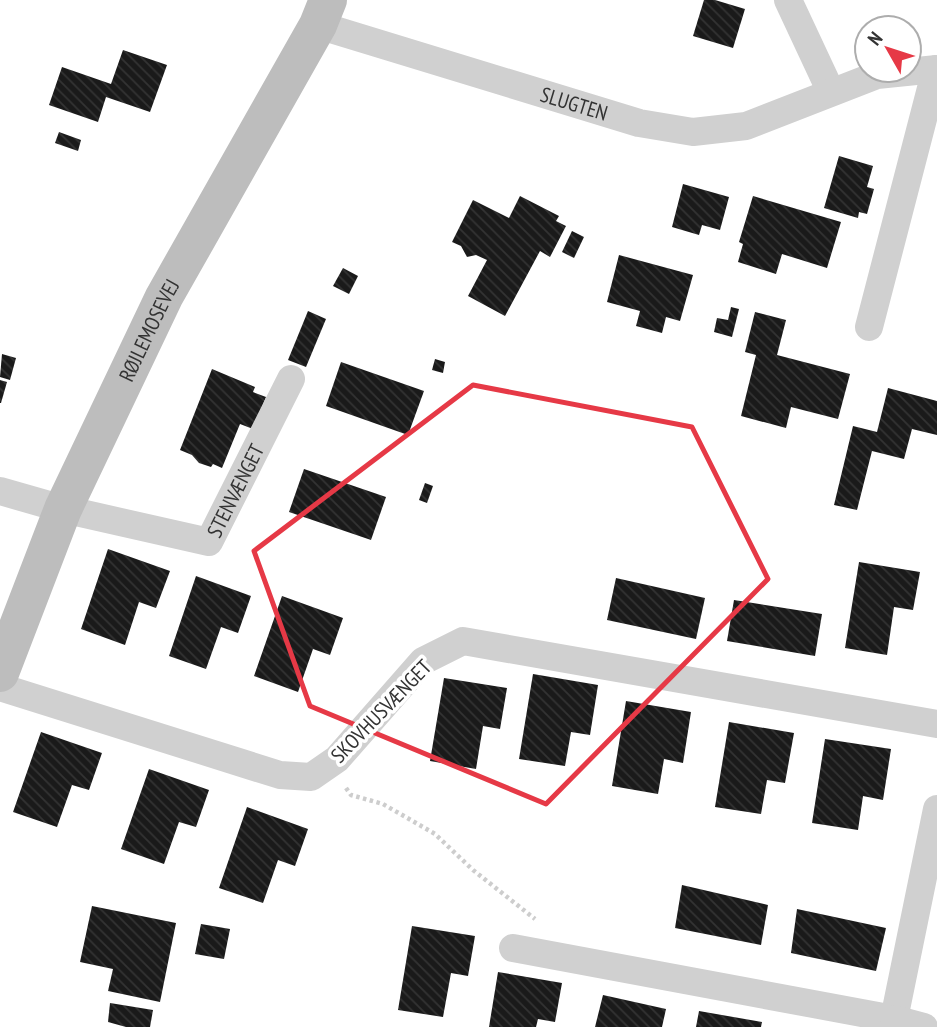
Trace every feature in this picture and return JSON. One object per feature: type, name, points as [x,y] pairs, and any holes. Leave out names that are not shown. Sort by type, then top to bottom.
[{"type":"street","points":[[788,0],[831,92]]},
{"type":"street","name":"SLUGTEN","points":[[323,12],[639,123],[693,132],[746,126],[877,75],[937,69],[869,327]]},
{"type":"street","name":"RØJLEMOSEVEJ","points":[[0,673],[63,509],[164,296],[323,12]]},
{"type":"street","name":"STENVÆNGET","points":[[63,509],[209,542],[291,379]]},
{"type":"street","points":[[0,491],[63,509]]},
{"type":"street","name":"SKOVHUSVÆNGET","points":[[0,687],[280,775],[311,777],[337,759],[423,661],[463,641],[937,724]]},
{"type":"street","points":[[894,1019],[937,809]]},
{"type":"street","points":[[513,948],[894,1019],[924,1027]]},
{"type":"path","points":[[329,766],[351,795],[383,804],[435,834],[472,870],[507,895],[552,934],[559,957]]},
{"type":"highlighted area","points":[[473,385],[692,427],[768,579],[546,804],[310,706],[254,551]]},
{"type":"building","points":[[704,0],[715,0],[745,9],[733,48],[693,36]]},
{"type":"building","points":[[123,50],[167,65],[150,112],[106,97],[98,122],[49,105],[62,67],[111,84]]},
{"type":"building","points":[[59,132],[81,140],[78,151],[55,143]]},
{"type":"building","points":[[839,156],[873,166],[867,187],[874,189],[867,214],[859,212],[858,218],[824,208]]},
{"type":"building","points":[[683,184],[729,197],[720,230],[702,225],[699,235],[672,227]]},
{"type":"building","points":[[520,196],[559,216],[556,221],[566,226],[550,257],[540,251],[505,316],[468,296],[487,260],[476,255],[467,257],[461,246],[452,242],[473,200],[509,218]]},
{"type":"building","points":[[753,196],[841,222],[827,268],[782,254],[776,274],[738,262],[743,244],[739,242]]},
{"type":"building","points":[[572,231],[584,237],[574,258],[562,252]]},
{"type":"building","points":[[619,255],[693,275],[680,321],[666,317],[662,333],[636,326],[640,311],[607,302]]},
{"type":"building","points":[[343,268],[358,276],[349,294],[333,286]]},
{"type":"building","points":[[731,307],[739,309],[732,337],[714,332],[717,318],[728,320]]},
{"type":"building","points":[[308,311],[326,319],[306,367],[288,360]]},
{"type":"building","points":[[755,312],[786,320],[777,355],[850,374],[838,419],[791,407],[786,428],[741,416],[756,355],[745,352]]},
{"type":"building","points":[[2,354],[16,358],[10,380],[0,377]]},
{"type":"building","points":[[435,359],[445,362],[443,373],[432,370]]},
{"type":"building","points":[[341,362],[424,391],[408,435],[326,406]]},
{"type":"building","points":[[212,369],[255,387],[253,392],[266,397],[253,429],[240,424],[222,468],[199,463],[192,455],[180,450]]},
{"type":"building","points":[[0,380],[7,382],[1,403],[0,403]]},
{"type":"building","points":[[888,388],[937,401],[937,435],[912,429],[904,459],[872,451],[857,510],[834,505],[853,426],[877,432]]},
{"type":"building","points":[[304,469],[386,497],[371,540],[289,512]]},
{"type":"building","points":[[425,483],[433,486],[427,503],[419,500]]},
{"type":"building","points":[[108,549],[170,571],[156,608],[139,602],[125,645],[81,629]]},
{"type":"building","points":[[859,562],[920,572],[913,610],[894,607],[887,655],[845,648]]},
{"type":"building","points":[[196,576],[251,596],[238,633],[221,627],[206,669],[169,656]]},
{"type":"building","points":[[616,578],[705,598],[696,639],[607,620]]},
{"type":"building","points":[[282,596],[343,618],[330,655],[313,649],[298,692],[254,676]]},
{"type":"building","points":[[734,600],[822,614],[815,656],[727,641]]},
{"type":"building","points":[[533,674],[598,685],[590,735],[571,732],[565,766],[519,759]]},
{"type":"building","points":[[444,678],[507,688],[500,729],[483,726],[476,769],[430,761]]},
{"type":"building","points":[[626,701],[691,712],[683,763],[664,759],[658,794],[612,786]]},
{"type":"building","points":[[729,722],[794,733],[785,783],[767,780],[761,814],[715,807]]},
{"type":"building","points":[[41,732],[102,753],[89,790],[72,785],[57,827],[13,812]]},
{"type":"building","points":[[825,739],[891,749],[883,800],[863,796],[858,830],[812,823]]},
{"type":"building","points":[[149,769],[209,790],[196,827],[179,822],[164,864],[121,849]]},
{"type":"building","points":[[247,807],[308,829],[295,866],[278,860],[263,903],[219,888]]},
{"type":"building","points":[[682,885],[768,905],[761,945],[675,928]]},
{"type":"building","points":[[92,906],[176,923],[160,1002],[108,991],[113,969],[80,962]]},
{"type":"building","points":[[797,909],[886,928],[876,971],[791,953]]},
{"type":"building","points":[[201,924],[230,929],[224,959],[195,954]]},
{"type":"building","points":[[412,926],[475,936],[468,976],[451,973],[443,1017],[398,1010]]},
{"type":"building","points":[[498,972],[562,983],[555,1022],[538,1019],[536,1027],[489,1027]]},
{"type":"building","points":[[603,995],[666,1009],[662,1027],[595,1027]]},
{"type":"building","points":[[110,1003],[153,1010],[150,1027],[126,1027],[108,1022]]},
{"type":"building","points":[[699,1011],[762,1022],[761,1027],[696,1027]]}]
